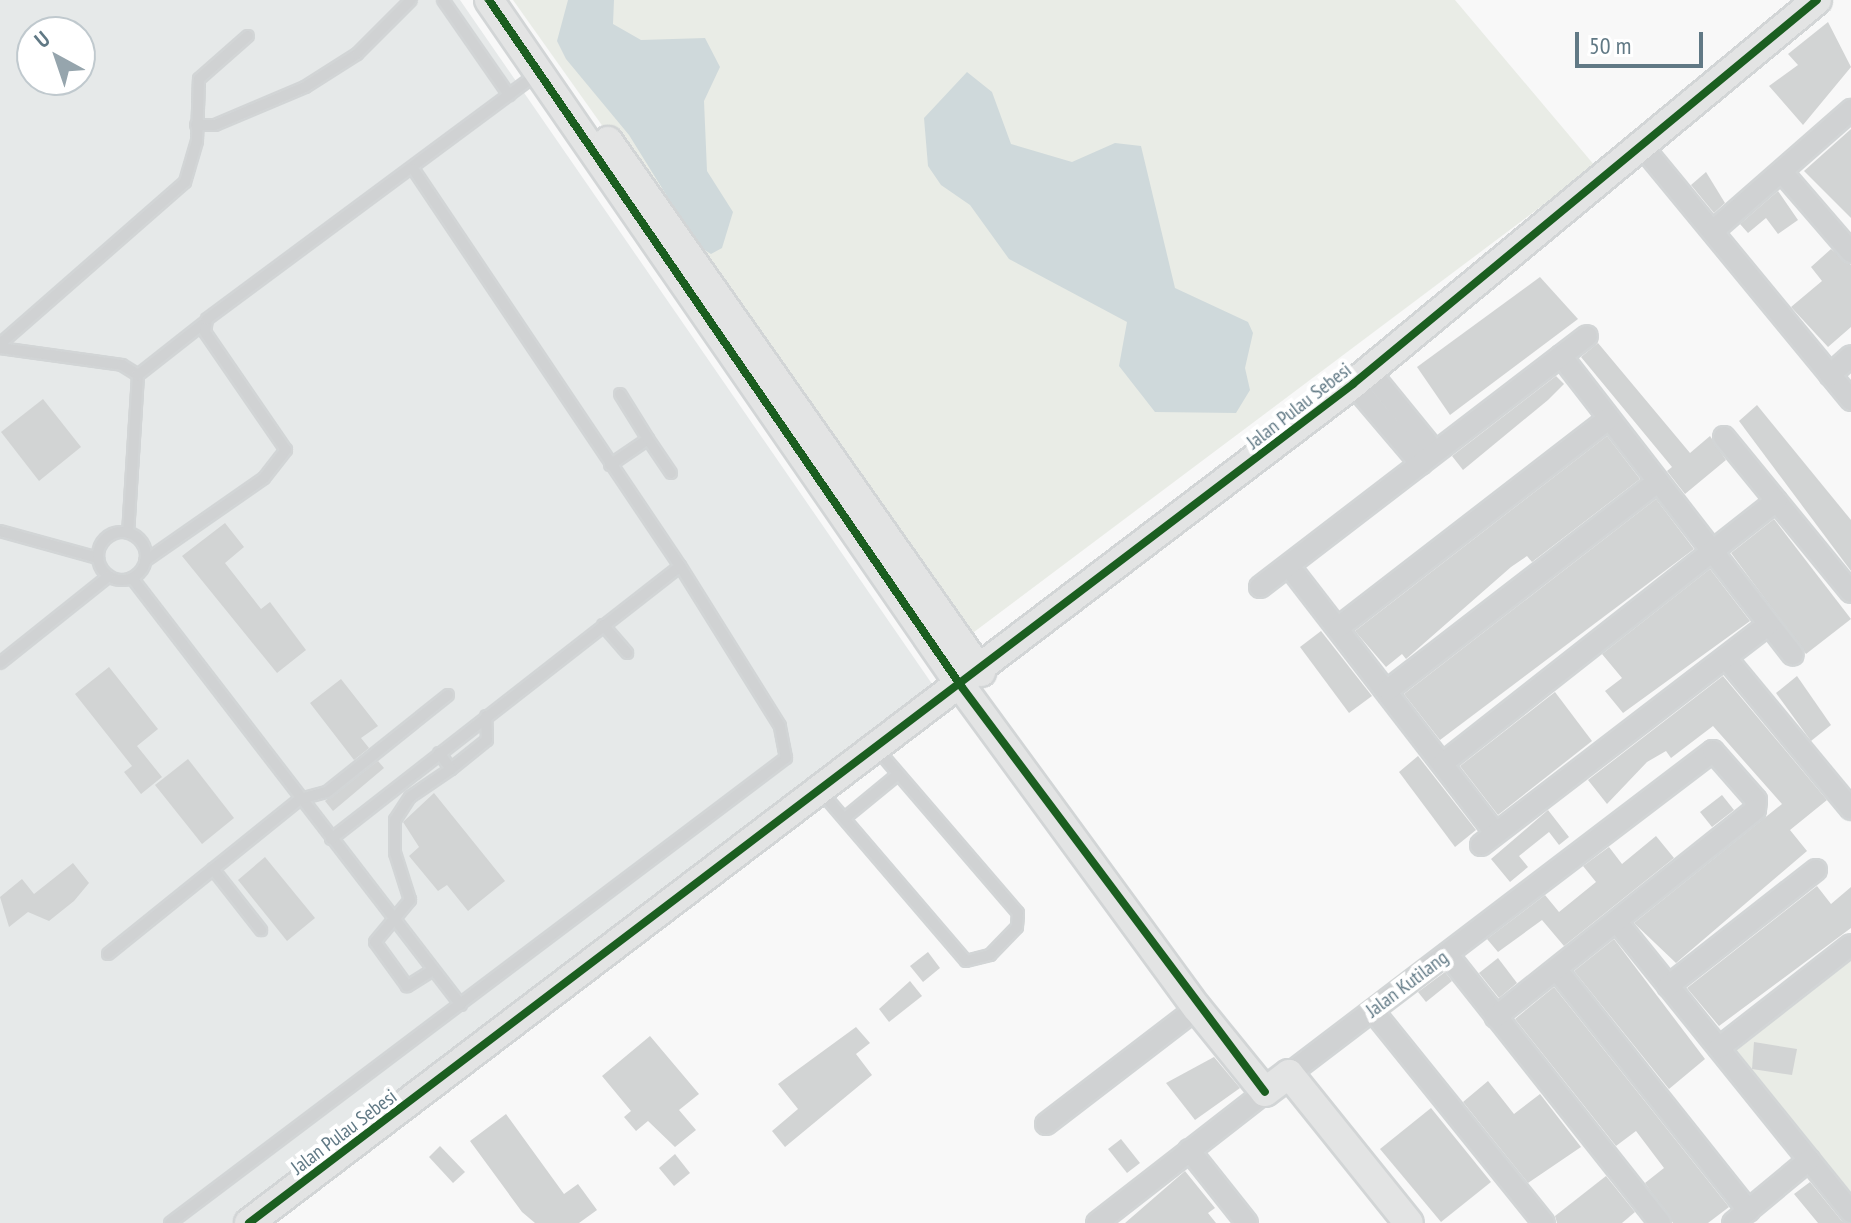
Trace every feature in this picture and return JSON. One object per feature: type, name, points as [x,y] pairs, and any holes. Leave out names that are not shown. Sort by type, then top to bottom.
[{"type":"street","points":[[489,0],[971,679]]},
{"type":"street","points":[[509,0],[1197,1008],[1276,1084],[1359,1175],[1409,1223]]},
{"type":"street","name":"Jalan Pulau Sebesi","points":[[249,1223],[822,793],[1361,378],[1645,150],[1817,0]]},
{"type":"street","points":[[1713,231],[1851,110]]},
{"type":"street","points":[[1645,150],[1851,400]]},
{"type":"street","points":[[1782,172],[1848,242]]},
{"type":"street","points":[[1260,587],[1587,336]]},
{"type":"street","points":[[1561,356],[1793,655]]},
{"type":"street","points":[[1830,375],[1851,356]]},
{"type":"street","points":[[1361,378],[1428,458]]},
{"type":"street","points":[[1339,627],[1609,418]]},
{"type":"street","points":[[1724,437],[1851,592]]},
{"type":"street","points":[[1388,690],[1658,481]]},
{"type":"street","points":[[1443,763],[1776,501]]},
{"type":"street","points":[[1289,566],[1443,763],[1488,839],[1769,624]]},
{"type":"street","points":[[1726,658],[1851,809]]},
{"type":"street","name":"Jalan Kutilang","points":[[1097,1223],[1120,1216],[1189,1150],[1447,954],[1703,753],[1717,755],[1758,807],[1617,922]]},
{"type":"street","points":[[1668,986],[1816,870]]},
{"type":"street","points":[[1496,1017],[1617,922],[1851,1212]]},
{"type":"street","points":[[1719,1048],[1851,945]]},
{"type":"street","points":[[1447,954],[1660,1223]]},
{"type":"street","points":[[1557,970],[1741,1217],[1809,1160]]},
{"type":"street","points":[[1046,1124],[1197,1008]]},
{"type":"street","points":[[1373,1011],[1544,1223]]},
{"type":"street","points":[[1189,1150],[1247,1223]]},
{"type":"street","points":[[1359,1175],[1385,1223]]},
{"type":"lane","points":[[196,125],[215,125],[305,87],[357,54],[411,0]]},
{"type":"lane","points":[[443,0],[509,95]]},
{"type":"lane","points":[[0,346],[173,196],[185,182],[196,125],[199,79],[248,36]]},
{"type":"lane","points":[[128,533],[138,375],[539,72]]},
{"type":"lane","points":[[170,1223],[786,758],[780,726],[680,566],[413,169]]},
{"type":"lane","points":[[132,578],[145,561],[264,478],[286,450],[204,323]]},
{"type":"lane","points":[[0,346],[122,365],[138,375]]},
{"type":"lane","points":[[620,394],[671,473]]},
{"type":"lane","points":[[610,465],[648,439]]},
{"type":"lane","points":[[0,531],[98,558],[109,576]]},
{"type":"lane","points":[[98,558],[107,537],[128,533],[142,542],[145,561]]},
{"type":"lane","points":[[331,839],[680,566]]},
{"type":"lane","points":[[0,663],[109,576],[132,578],[461,1005]]},
{"type":"lane","points":[[603,625],[627,653]]},
{"type":"lane","points":[[108,954],[300,799],[327,792],[448,695]]},
{"type":"lane","points":[[433,970],[407,986],[378,952],[377,937],[410,900],[395,853],[395,820],[410,797],[487,740],[486,716]]},
{"type":"lane","points":[[822,793],[846,817],[966,961],[990,955],[1017,927],[1018,913],[878,750]]},
{"type":"lane","points":[[439,753],[451,769]]},
{"type":"lane","points":[[846,817],[897,775]]},
{"type":"lane","points":[[213,869],[261,930]]},
{"type":"shaded area","points":[[0,0],[460,0],[939,694],[239,1223],[0,1223]]},
{"type":"shaded area","points":[[513,0],[1455,0],[1595,166],[966,638]]},
{"type":"shaded area","points":[[568,0],[614,0],[613,24],[641,40],[705,38],[720,67],[704,101],[707,171],[733,212],[722,248],[711,254],[698,246],[629,135],[566,59],[557,41]]},
{"type":"shaded area","points":[[967,72],[992,92],[1011,144],[1072,162],[1115,143],[1141,146],[1175,288],[1248,322],[1253,333],[1245,368],[1250,390],[1236,413],[1155,412],[1119,366],[1127,322],[1009,259],[970,205],[941,185],[928,166],[924,118]]},
{"type":"shaded area","points":[[1851,957],[1851,1192],[1729,1050]]},
{"type":"building","points":[[1828,22],[1851,67],[1803,125],[1769,86],[1798,65],[1788,54]]},
{"type":"building","points":[[1851,129],[1851,218],[1804,171]]},
{"type":"building","points":[[1706,172],[1725,203],[1714,213],[1691,185]]},
{"type":"building","points":[[1778,191],[1798,220],[1778,234],[1766,218],[1748,233],[1740,224]]},
{"type":"building","points":[[1831,249],[1851,265],[1851,327],[1828,347],[1791,307],[1822,281],[1811,267]]},
{"type":"building","points":[[1540,277],[1578,319],[1450,415],[1417,367]]},
{"type":"building","points":[[1598,343],[1690,453],[1710,436],[1726,460],[1685,494],[1667,471],[1672,467],[1581,357]]},
{"type":"building","points":[[1556,376],[1564,384],[1463,470],[1452,456]]},
{"type":"building","points":[[43,399],[81,447],[39,481],[1,432]]},
{"type":"building","points":[[1757,405],[1851,520],[1851,571],[1739,421]]},
{"type":"building","points":[[1607,436],[1640,479],[1532,562],[1527,556],[1511,567],[1406,659],[1402,654],[1386,667],[1355,631]]},
{"type":"building","points":[[1656,499],[1694,549],[1440,740],[1404,694]]},
{"type":"building","points":[[1774,519],[1851,619],[1806,654],[1731,553]]},
{"type":"building","points":[[225,523],[244,547],[225,563],[261,609],[270,602],[306,650],[277,673],[182,556]]},
{"type":"building","points":[[1710,569],[1750,621],[1623,713],[1605,691],[1622,678],[1602,654]]},
{"type":"building","points":[[1321,631],[1372,696],[1349,713],[1300,647]]},
{"type":"building","points":[[109,667],[158,729],[137,746],[162,777],[141,794],[124,772],[132,766],[75,694]]},
{"type":"building","points":[[1723,676],[1827,800],[1790,830],[1807,851],[1676,963],[1634,923],[1782,804],[1713,726],[1671,758],[1666,751],[1647,762],[1607,804],[1588,780]]},
{"type":"building","points":[[1797,676],[1831,725],[1811,741],[1776,693]]},
{"type":"building","points":[[341,679],[378,726],[361,738],[369,748],[354,760],[310,703]]},
{"type":"building","points":[[1555,692],[1592,741],[1498,815],[1460,766]]},
{"type":"building","points":[[1418,756],[1476,830],[1455,847],[1399,772]]},
{"type":"building","points":[[188,759],[234,818],[202,844],[155,785]]},
{"type":"building","points":[[378,761],[384,768],[333,811],[325,801]]},
{"type":"building","points":[[434,793],[505,881],[468,911],[447,885],[438,891],[409,856],[419,847],[403,822]]},
{"type":"building","points":[[1722,795],[1734,810],[1712,827],[1700,812]]},
{"type":"building","points":[[1548,810],[1569,837],[1559,845],[1549,832],[1519,856],[1528,867],[1510,882],[1491,859]]},
{"type":"building","points":[[1656,836],[1674,858],[1564,946],[1542,920],[1498,952],[1487,939],[1545,895],[1559,912],[1596,882],[1583,866],[1609,847],[1622,864]]},
{"type":"building","points":[[265,857],[315,918],[287,941],[238,880]]},
{"type":"building","points":[[73,863],[89,883],[74,901],[49,921],[28,912],[9,927],[0,897],[22,879],[34,894]]},
{"type":"building","points":[[1817,886],[1831,904],[1851,887],[1851,928],[1719,1026],[1687,988]]},
{"type":"building","points":[[1614,939],[1705,1059],[1669,1089],[1574,971]]},
{"type":"building","points":[[928,952],[940,968],[923,982],[910,966]]},
{"type":"building","points":[[1498,958],[1517,983],[1499,998],[1479,973]]},
{"type":"building","points":[[1445,972],[1452,981],[1426,1002],[1418,992]]},
{"type":"building","points":[[910,981],[922,996],[889,1022],[879,1009]]},
{"type":"building","points":[[1554,987],[1729,1207],[1708,1223],[1673,1223],[1645,1183],[1664,1168],[1636,1131],[1616,1146],[1515,1019]]},
{"type":"building","points":[[856,1027],[870,1043],[856,1054],[872,1075],[785,1147],[772,1131],[798,1109],[778,1084]]},
{"type":"building","points":[[650,1036],[699,1094],[679,1110],[696,1130],[675,1147],[648,1121],[636,1131],[624,1117],[631,1111],[602,1076]]},
{"type":"building","points":[[1754,1042],[1797,1049],[1792,1075],[1752,1069]]},
{"type":"building","points":[[1214,1057],[1240,1088],[1195,1120],[1166,1083]]},
{"type":"building","points":[[1488,1081],[1514,1114],[1540,1094],[1581,1147],[1528,1183],[1463,1102]]},
{"type":"building","points":[[1431,1108],[1491,1182],[1441,1222],[1380,1149]]},
{"type":"building","points":[[506,1114],[564,1194],[578,1184],[597,1210],[579,1223],[535,1223],[522,1212],[470,1141]]},
{"type":"building","points":[[1121,1139],[1140,1163],[1127,1173],[1108,1149]]},
{"type":"building","points":[[440,1146],[465,1172],[453,1183],[429,1157]]},
{"type":"building","points":[[675,1154],[690,1173],[674,1186],[659,1168]]},
{"type":"building","points":[[1185,1171],[1215,1208],[1208,1213],[1216,1223],[1125,1223]]},
{"type":"building","points":[[1606,1176],[1635,1212],[1622,1223],[1557,1223],[1555,1216]]},
{"type":"building","points":[[1810,1182],[1845,1223],[1818,1223],[1794,1194]]},
{"type":"cycle path","points":[[489,0],[961,686],[1265,1092]]},
{"type":"cycle path","points":[[249,1223],[1353,384],[1817,0]]}]
